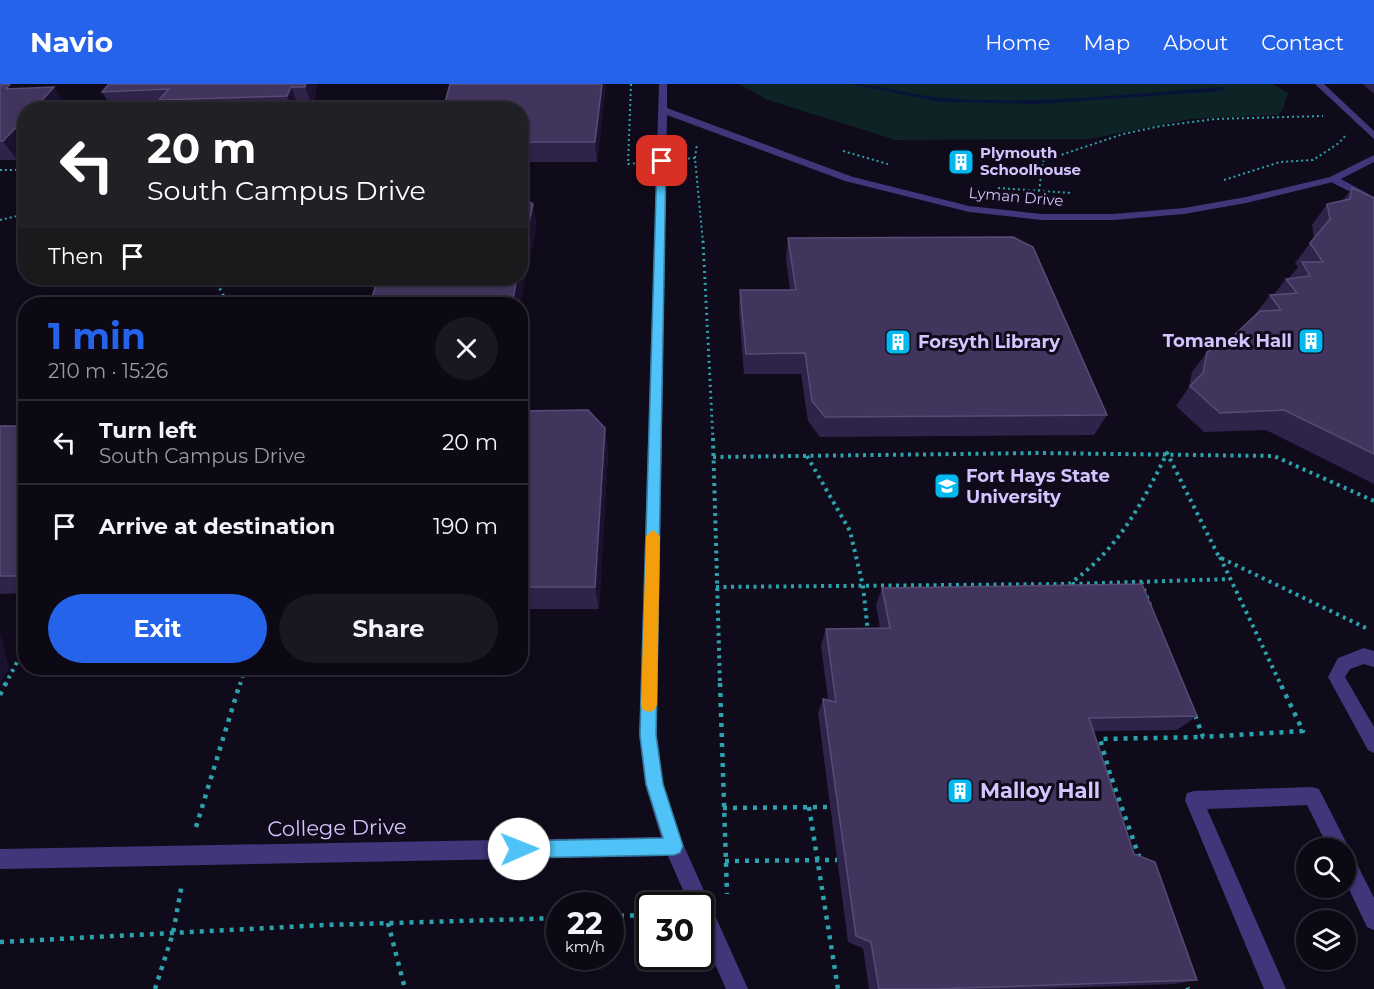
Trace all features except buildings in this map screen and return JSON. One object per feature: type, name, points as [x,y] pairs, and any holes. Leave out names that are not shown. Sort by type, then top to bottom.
[{"type":"street","points":[[663,84],[648,735],[654,784],[674,846],[694,892]]},
{"type":"street","points":[[1319,84],[1374,136]]},
{"type":"street","name":"Lyman Drive","points":[[663,110],[849,179],[969,209],[1042,217],[1113,217],[1184,211],[1246,200],[1332,179],[1359,168],[1374,158]]},
{"type":"street","points":[[1332,179],[1374,201]]},
{"type":"street","points":[[1374,659],[1364,656],[1344,663],[1336,677],[1374,744]]},
{"type":"street","points":[[1275,989],[1194,800],[1312,796],[1333,838]]},
{"type":"street","name":"College Drive","points":[[0,858],[674,846]]},
{"type":"street","points":[[1356,883],[1374,920]]},
{"type":"street","points":[[714,937],[737,989]]},
{"type":"path","points":[[631,84],[628,164],[695,159],[706,261],[727,896]]},
{"type":"path","points":[[1039,191],[1043,161],[1123,134],[1215,119],[1338,116],[1356,119]]},
{"type":"path","points":[[1220,181],[1280,162],[1312,160],[1339,143],[1350,131],[1338,116]]},
{"type":"path","points":[[835,149],[897,167]]},
{"type":"path","points":[[0,170],[18,170]]},
{"type":"path","points":[[996,188],[1081,194]]},
{"type":"path","points":[[0,220],[18,216]]},
{"type":"path","points":[[713,458],[1167,453],[1274,456],[1374,501]]},
{"type":"path","points":[[1145,871],[1100,740],[1303,731],[1220,557],[1167,453]]},
{"type":"path","points":[[1069,584],[1088,573],[1107,554],[1141,507],[1167,453]]},
{"type":"path","points":[[807,456],[850,531],[863,586],[868,633]]},
{"type":"path","points":[[1220,557],[1374,632]]},
{"type":"path","points":[[716,587],[1069,584],[1230,579]]},
{"type":"path","points":[[1141,582],[1154,615]]},
{"type":"path","points":[[1056,584],[1059,593]]},
{"type":"path","points":[[0,695],[18,660]]},
{"type":"path","points":[[1190,704],[1203,737]]},
{"type":"path","points":[[1098,775],[1110,774]]},
{"type":"path","points":[[809,807],[838,989]]},
{"type":"path","points":[[723,808],[830,807]]},
{"type":"path","points":[[725,861],[837,860]]},
{"type":"path","points":[[0,942],[388,923],[546,918]]},
{"type":"path","points":[[388,923],[405,989]]},
{"type":"path","points":[[1180,968],[1188,989]]},
{"type":"green space","points":[[739,84],[1273,84],[1288,93],[1283,109],[1278,115],[1190,119],[1089,139],[896,140],[768,100]]},
{"type":"waterway","points":[[852,84],[942,100],[1039,102],[1222,89]]},
{"type":"slow traffic","points":[[649,705],[653,536]]},
{"type":"place","name":"Plymouth Schoolhouse","points":[[961,162]]},
{"type":"place","name":"Tomanek Hall","points":[[1311,341]]},
{"type":"place","name":"Forsyth Library","points":[[898,342]]},
{"type":"place","name":"Fort Hays State University","points":[[947,486]]},
{"type":"place","name":"Malloy Hall","points":[[960,791]]},
{"type":"route","points":[[519,849],[674,846],[654,784],[648,735],[662,161]]}]
